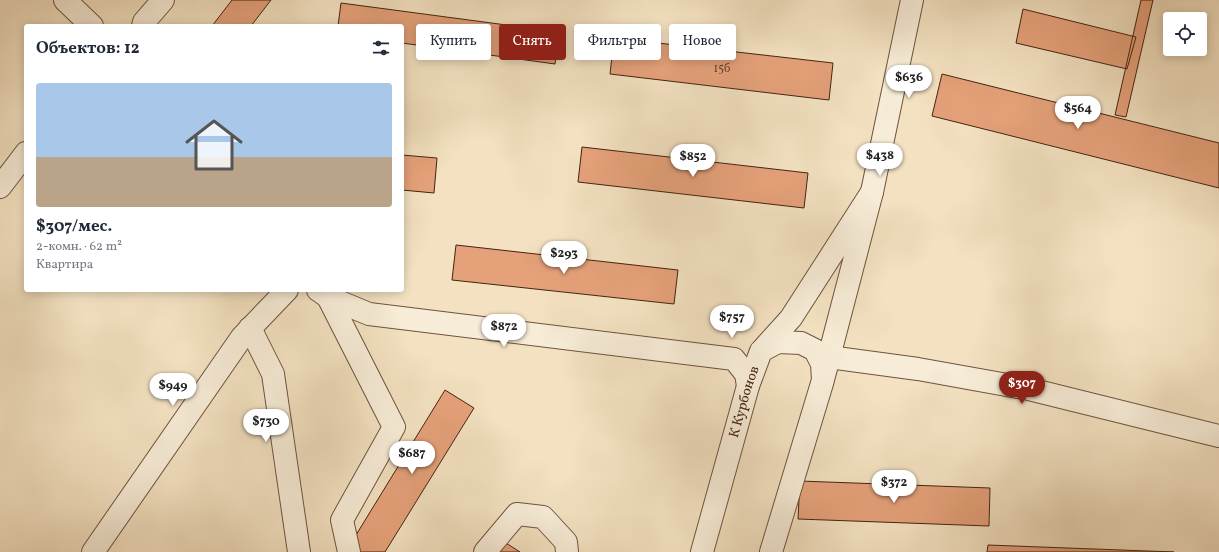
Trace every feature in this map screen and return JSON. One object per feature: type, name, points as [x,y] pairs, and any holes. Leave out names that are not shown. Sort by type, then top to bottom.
[{"type":"street","points":[[65,0],[90,24]]},
{"type":"street","points":[[144,24],[163,0]]},
{"type":"street","points":[[823,380],[872,192],[912,0]]},
{"type":"street","points":[[0,187],[24,156]]},
{"type":"street","points":[[708,355],[738,356],[751,355],[761,351],[791,318],[872,192]]},
{"type":"street","points":[[93,552],[242,337],[285,292]]},
{"type":"street","points":[[323,293],[369,314],[734,359],[746,374],[748,386]]},
{"type":"street","points":[[323,293],[394,427],[342,520],[349,552]]},
{"type":"street","points":[[250,328],[273,374],[299,552]]},
{"type":"street","name":"К Курбонов","points":[[702,552],[748,386],[761,351],[778,342],[801,343],[815,350],[822,364],[823,380],[771,552]]},
{"type":"street","points":[[829,358],[918,369],[1029,389],[1219,436]]},
{"type":"street","points":[[485,552],[517,514],[543,517],[566,542],[568,552]]},
{"type":"building","points":[[232,0],[271,0],[253,24],[214,24]]},
{"type":"building","points":[[1141,0],[1153,0],[1126,117],[1115,115]]},
{"type":"building","points":[[341,3],[499,24],[499,56],[491,55],[491,24],[416,24],[416,45],[404,43],[404,24],[338,24]]},
{"type":"building","points":[[1023,9],[1136,37],[1127,69],[1016,43]]},
{"type":"building","points":[[661,43],[669,44],[669,60],[736,60],[736,52],[833,63],[829,100],[610,74],[612,60],[661,60]]},
{"type":"building","points":[[526,60],[556,60],[555,64]]},
{"type":"building","points":[[942,74],[1219,143],[1219,188],[932,116]]},
{"type":"building","points":[[582,147],[808,173],[804,208],[578,182]]},
{"type":"building","points":[[404,155],[437,158],[434,193],[404,190]]},
{"type":"building","points":[[456,245],[678,270],[674,304],[452,280]]},
{"type":"building","points":[[445,390],[474,408],[385,552],[356,552],[348,548]]},
{"type":"building","points":[[800,481],[990,488],[989,526],[798,519]]},
{"type":"building","points":[[506,543],[520,552],[500,552]]},
{"type":"building","points":[[988,545],[1174,552],[987,552]]}]
